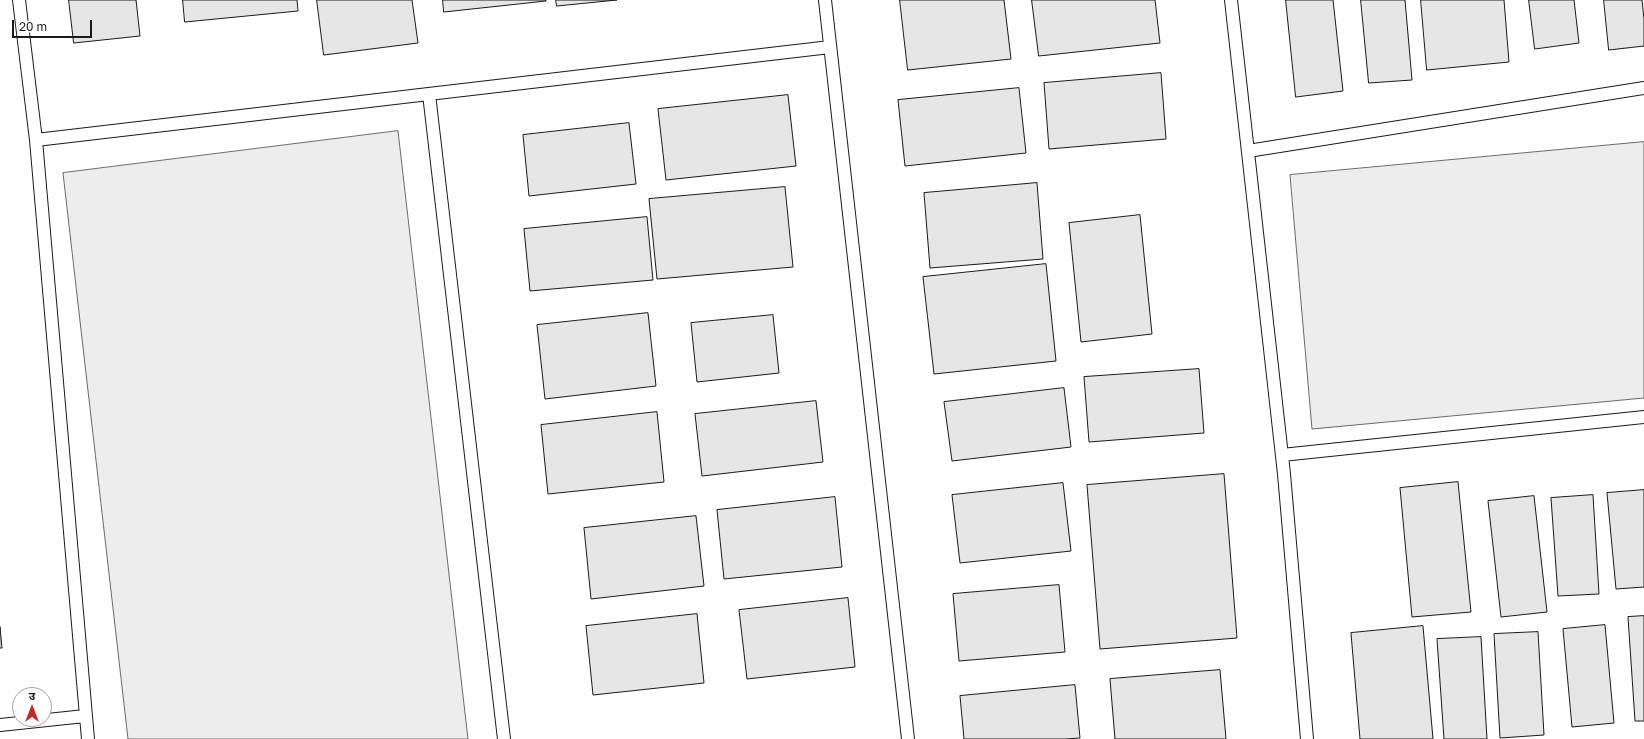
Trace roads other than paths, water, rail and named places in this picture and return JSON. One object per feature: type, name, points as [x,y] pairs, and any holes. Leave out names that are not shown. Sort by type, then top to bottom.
[{"type":"lane","points":[[20,0],[36,140],[88,739]]},
{"type":"lane","points":[[825,0],[908,739]]},
{"type":"lane","points":[[1231,0],[1282,455],[1307,739]]},
{"type":"lane","points":[[36,140],[830,47]]},
{"type":"lane","points":[[1248,151],[1644,88]]},
{"type":"lane","points":[[429,94],[504,739]]},
{"type":"lane","points":[[1282,455],[1644,417]]},
{"type":"lane","points":[[0,725],[85,716]]}]
